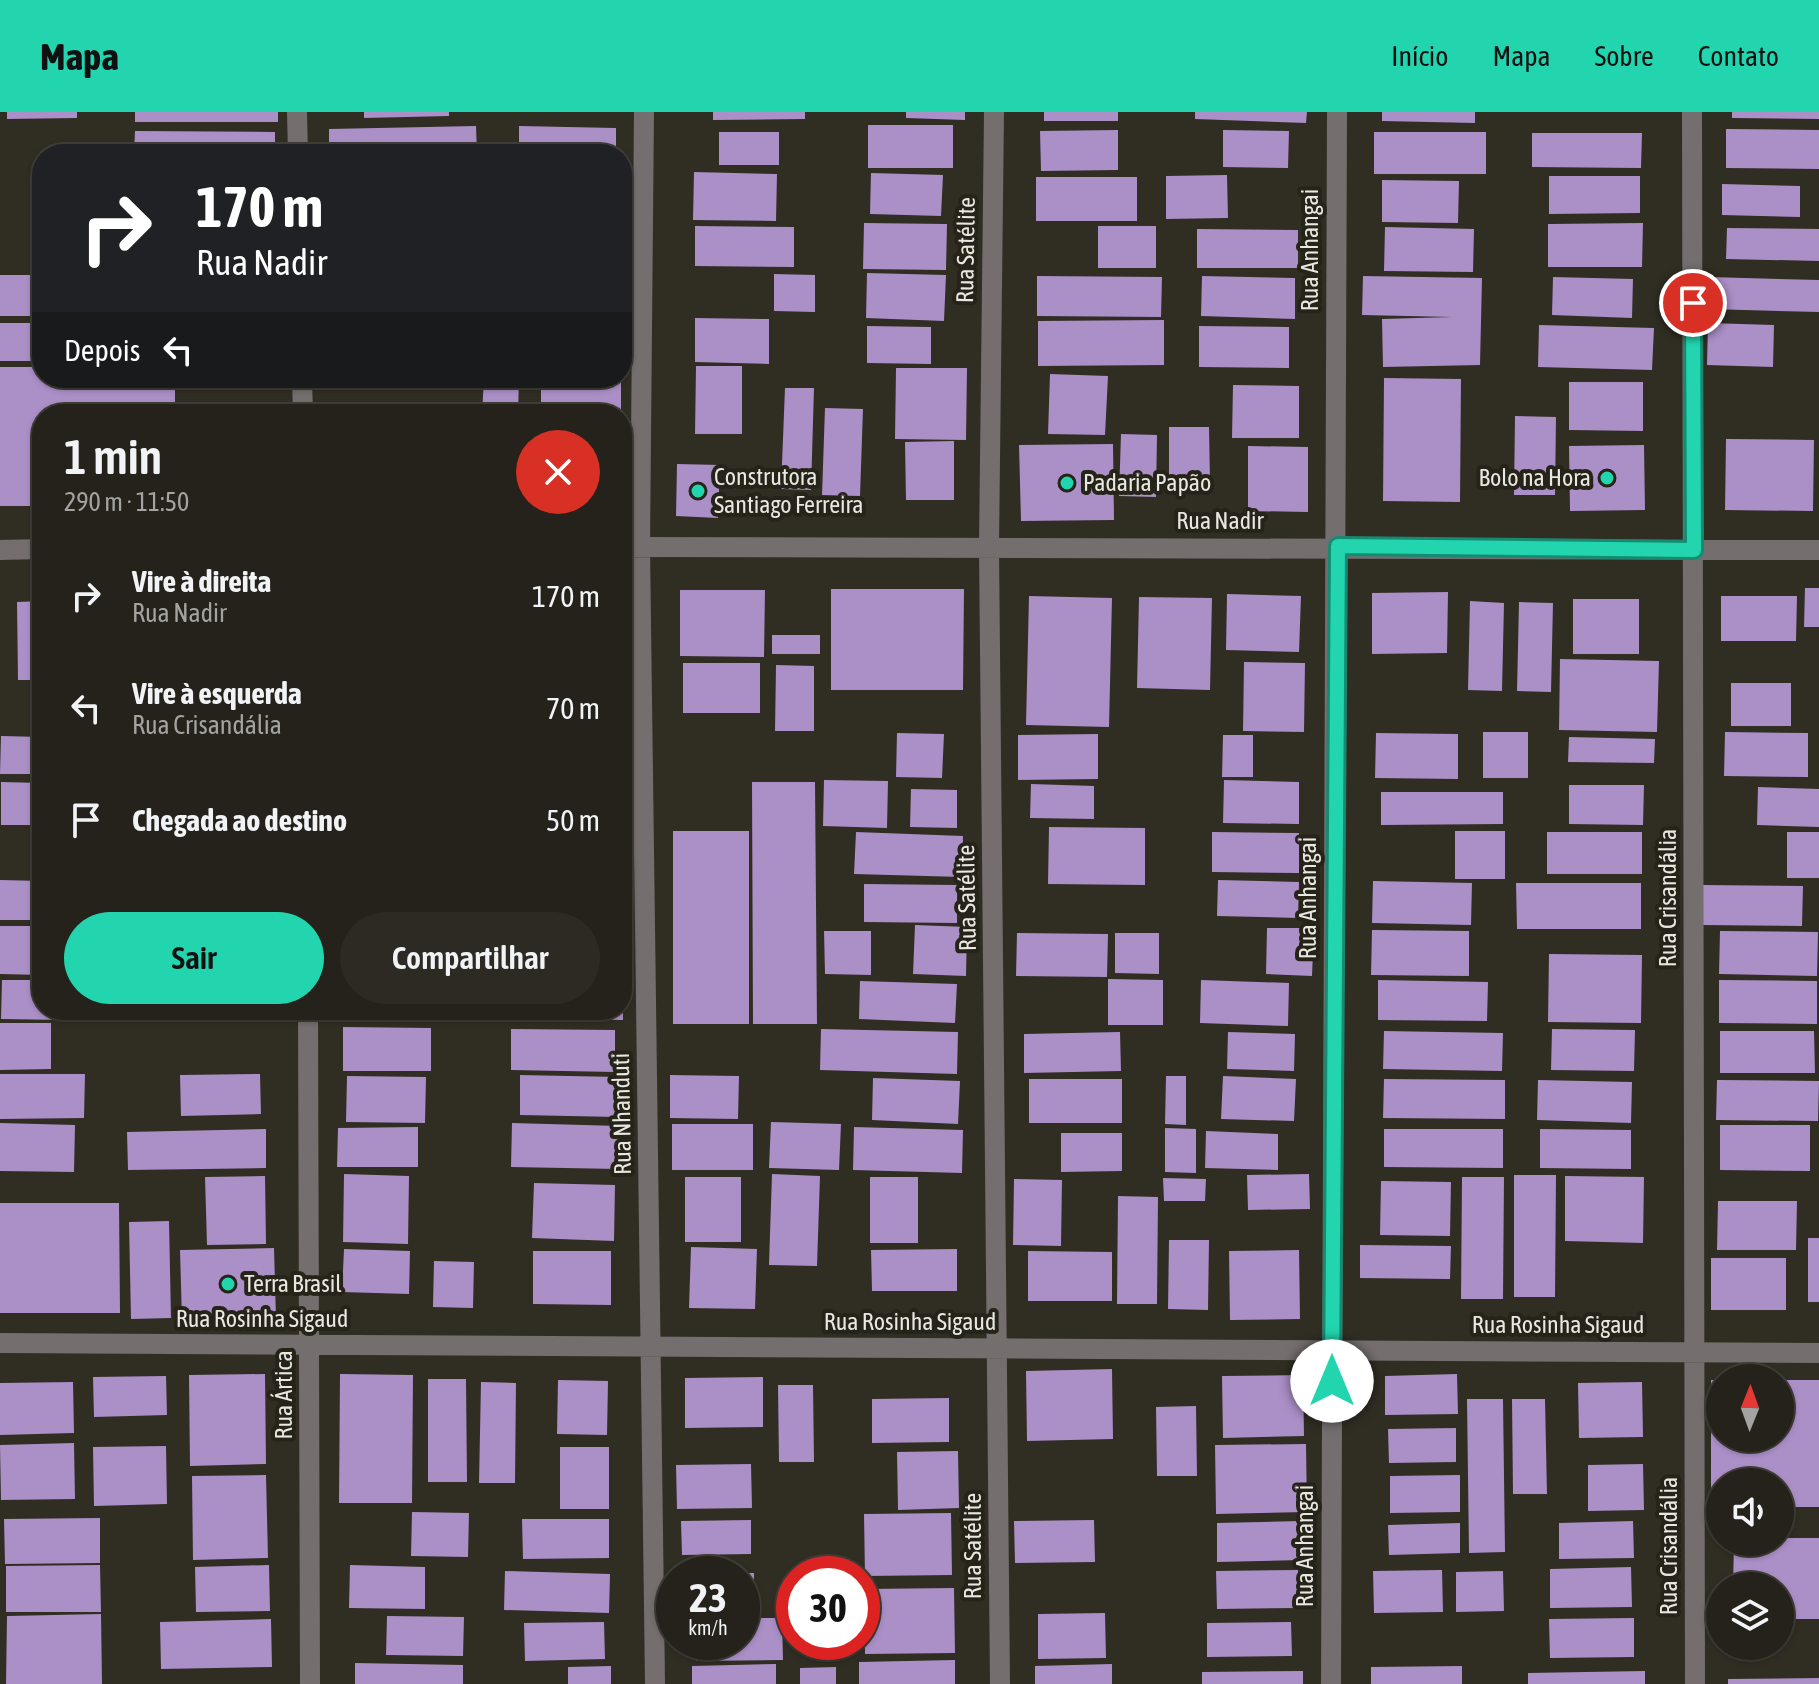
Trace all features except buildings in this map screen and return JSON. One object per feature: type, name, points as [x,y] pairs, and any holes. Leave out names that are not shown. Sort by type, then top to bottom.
[{"type":"street","points":[[297,112],[298,144]]},
{"type":"street","name":"Rua Nhanduti","points":[[632,514],[644,112]]},
{"type":"street","name":"Rua Satélite","points":[[994,112],[989,547],[1000,1684]]},
{"type":"street","name":"Rua Anhangai","points":[[1331,1684],[1338,546],[1337,112]]},
{"type":"street","name":"Rua Crisandália","points":[[1692,112],[1695,1684]]},
{"type":"street","name":"Rua Nadir","points":[[632,547],[1338,546],[1819,550]]},
{"type":"street","points":[[0,550],[32,549]]},
{"type":"street","name":"Rua Nhanduti","points":[[632,587],[651,1347],[655,1684]]},
{"type":"street","name":"Rua Ártica","points":[[308,1020],[310,1684]]},
{"type":"street","name":"Rua Rosinha Sigaud","points":[[0,1343],[1819,1353]]},
{"type":"place","name":"Bolo na Hora","points":[[1607,478]]},
{"type":"place","name":"Padaria Papão","points":[[1067,483]]},
{"type":"place","name":"Construtora Santiago Ferreira","points":[[698,491]]},
{"type":"place","name":"Terra Brasil","points":[[228,1284]]},
{"type":"route","points":[[1332,1381],[1335,575],[1338,546],[1694,550],[1693,303]]}]
